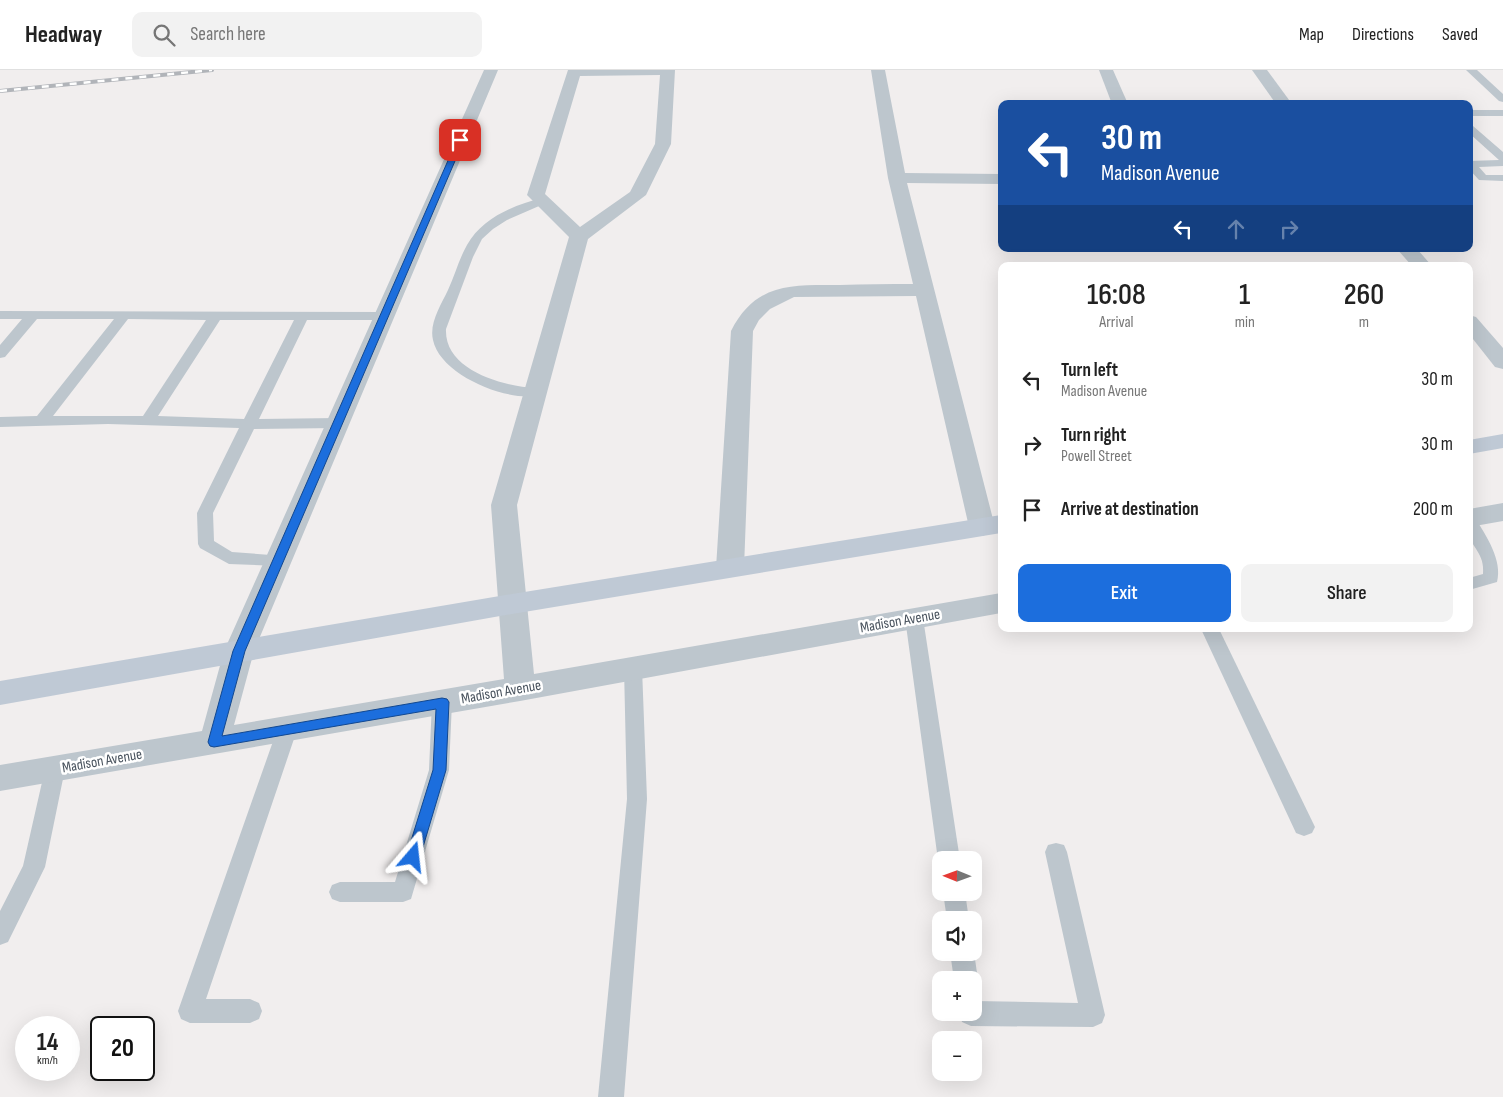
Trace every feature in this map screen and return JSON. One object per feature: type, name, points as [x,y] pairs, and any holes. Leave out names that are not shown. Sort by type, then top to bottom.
[{"type":"main road","points":[[1473,446],[1503,441]]},
{"type":"main road","points":[[0,692],[512,604],[991,525]]},
{"type":"street","points":[[214,742],[239,651],[491,70]]},
{"type":"street","points":[[579,236],[536,195],[574,72],[660,70]]},
{"type":"street","points":[[520,688],[504,505],[579,236],[637,195],[663,144],[668,70]]},
{"type":"street","points":[[878,70],[897,178],[924,290],[991,525]]},
{"type":"street","points":[[1106,70],[1118,100]]},
{"type":"street","points":[[1259,70],[1281,100]]},
{"type":"street","points":[[897,178],[998,179]]},
{"type":"street","points":[[1410,252],[1418,262]]},
{"type":"street","points":[[730,568],[742,331],[746,320],[769,300],[780,294],[793,291],[924,290]]},
{"type":"street","points":[[1473,326],[1503,362]]},
{"type":"street","name":"Madison Avenue","points":[[0,778],[287,730],[998,604]]},
{"type":"lane","points":[[1472,70],[1503,99]]},
{"type":"lane","points":[[1473,113],[1503,113]]},
{"type":"lane","points":[[1473,132],[1503,158]]},
{"type":"lane","points":[[1473,164],[1503,163]]},
{"type":"lane","points":[[1473,167],[1483,178],[1503,178]]},
{"type":"lane","points":[[536,392],[504,389],[486,384],[470,375],[442,349],[438,332],[471,251],[480,234],[502,217],[542,201]]},
{"type":"lane","points":[[0,315],[385,316]]},
{"type":"lane","points":[[0,354],[34,315]]},
{"type":"lane","points":[[41,421],[124,315]]},
{"type":"lane","points":[[147,421],[216,315]]},
{"type":"lane","points":[[278,560],[229,558],[206,544],[205,513],[303,315]]},
{"type":"lane","points":[[0,422],[108,419],[250,424],[338,423]]},
{"type":"lane","points":[[1473,584],[1491,578],[1494,567],[1479,513]]},
{"type":"lane","points":[[914,618],[948,851]]},
{"type":"lane","points":[[1211,632],[1304,827]]},
{"type":"lane","points":[[611,1097],[637,799],[634,668]]},
{"type":"lane","points":[[340,892],[403,892],[440,770],[442,702]]},
{"type":"lane","points":[[250,1011],[190,1011],[287,730]]},
{"type":"lane","points":[[0,934],[34,867],[55,769]]},
{"type":"lane","points":[[982,1014],[1093,1015],[1056,852]]},
{"type":"railway","points":[[0,91],[212,70]]},
{"type":"route","points":[[413,857],[440,770],[442,702],[214,742],[239,651],[460,140]]}]
